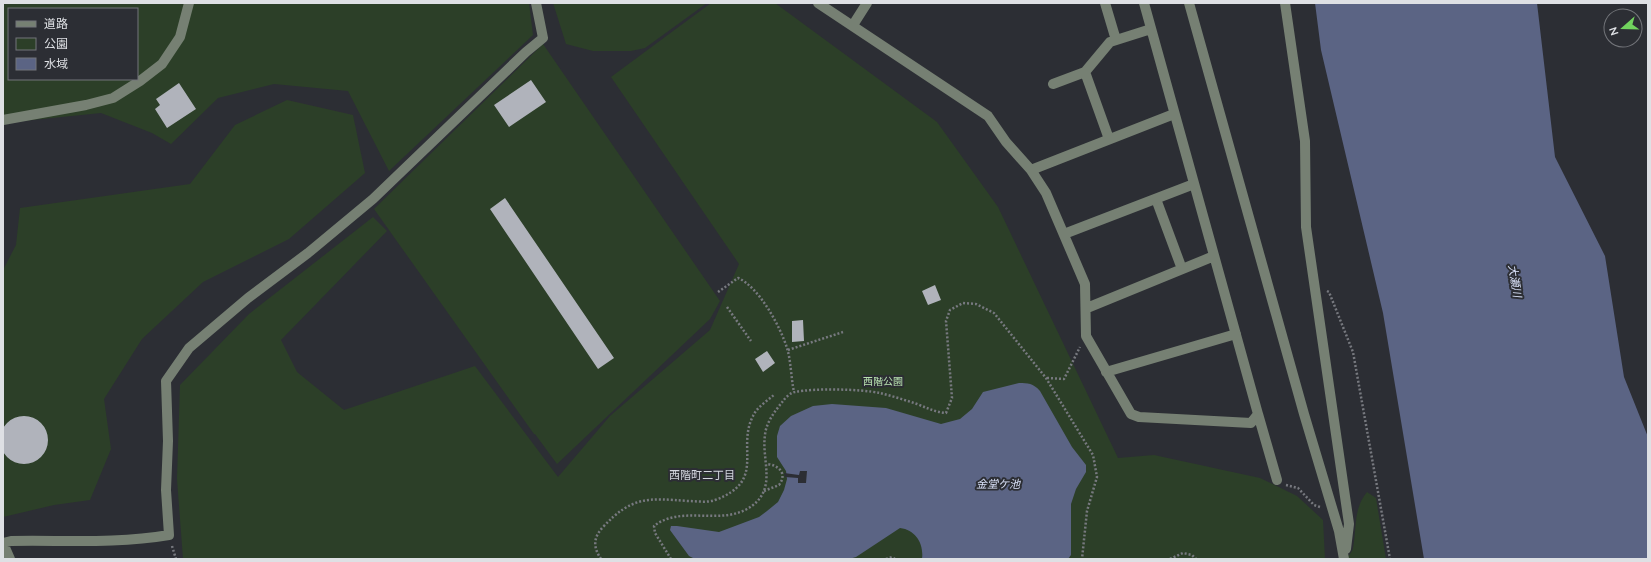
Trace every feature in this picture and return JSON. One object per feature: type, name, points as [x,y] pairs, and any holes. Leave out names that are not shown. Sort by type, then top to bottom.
[{"type":"street","points":[[3,120],[86,106],[113,98],[162,64],[180,37],[190,3]]},
{"type":"street","points":[[10,559],[3,543],[11,541],[95,542],[140,540],[169,535],[166,490],[168,441],[166,382],[190,348],[248,298],[308,253],[373,199],[526,52],[543,38],[536,3]]},
{"type":"street","points":[[818,3],[988,116],[1006,142],[1031,170],[1046,193],[1085,284],[1087,308],[1085,328],[1086,336],[1131,414],[1140,417],[1251,423],[1258,414]]},
{"type":"street","points":[[853,25],[867,3]]},
{"type":"street","points":[[1105,3],[1116,40]]},
{"type":"street","points":[[1144,3],[1277,480]]},
{"type":"street","points":[[1189,3],[1304,414],[1334,512],[1344,559]]},
{"type":"street","points":[[1285,3],[1305,141],[1306,227],[1349,524],[1344,559]]},
{"type":"street","points":[[1053,84],[1084,72],[1110,42],[1151,29]]},
{"type":"street","points":[[1084,72],[1109,139]]},
{"type":"street","points":[[1031,170],[1174,114]]},
{"type":"street","points":[[1064,234],[1194,184]]},
{"type":"street","points":[[1156,198],[1182,269]]},
{"type":"street","points":[[1087,308],[1214,256]]},
{"type":"street","points":[[1106,372],[1236,334]]},
{"type":"path","points":[[718,292],[738,278],[746,281],[780,330],[788,350],[794,392]]},
{"type":"path","points":[[1315,288],[1329,292],[1353,352],[1390,559]]},
{"type":"path","points":[[671,559],[655,533],[654,526],[662,519],[686,515],[725,516],[747,509],[761,497],[768,473],[764,435],[769,421],[785,399],[794,392],[838,390],[878,393],[917,404],[937,412],[946,413],[952,398],[946,321],[950,310],[963,303],[976,304],[994,312],[1046,378],[1093,455],[1097,477],[1087,511],[1082,559]]},
{"type":"path","points":[[727,306],[751,341]]},
{"type":"path","points":[[788,350],[843,332]]},
{"type":"path","points":[[1046,378],[1064,379],[1086,336]]},
{"type":"path","points":[[601,559],[595,550],[594,542],[596,536],[614,515],[624,507],[641,500],[651,499],[703,502],[715,500],[736,489],[745,477],[747,466],[748,432],[753,414],[774,395]]},
{"type":"path","points":[[764,491],[779,484],[784,475],[777,466],[767,464]]},
{"type":"path","points":[[1277,480],[1288,486],[1298,488],[1314,505],[1334,512]]},
{"type":"path","points":[[1170,559],[1183,553],[1192,554],[1196,559]]},
{"type":"path","points":[[886,559],[892,557],[895,559]]},
{"type":"green space","points":[[3,3],[529,3],[533,35],[389,171],[348,91],[274,84],[218,98],[171,144],[152,133],[101,113],[3,123]]},
{"type":"green space","points":[[553,3],[707,3],[645,48],[631,51],[593,51],[566,44]]},
{"type":"green space","name":"西階公園","points":[[711,3],[775,3],[937,122],[998,207],[1118,458],[1154,455],[1260,478],[1297,496],[1323,520],[1325,559],[183,559],[177,479],[180,385],[249,314],[373,217],[387,231],[281,340],[297,372],[344,410],[475,366],[558,477],[610,416],[710,330],[739,264],[611,77]]},
{"type":"green space","points":[[543,44],[720,301],[710,319],[557,464],[374,209]]},
{"type":"green space","points":[[287,100],[353,115],[365,173],[289,239],[203,282],[142,339],[104,399],[111,449],[90,500],[54,505],[3,517],[3,270],[16,245],[20,208],[190,184],[235,125]]},
{"type":"green space","points":[[1367,492],[1376,498],[1386,559],[1347,559],[1353,548],[1359,505]]},
{"type":"water","name":"大瀬川","points":[[1315,3],[1537,3],[1555,157],[1605,256],[1624,377],[1648,437],[1648,559],[1424,559],[1383,313],[1321,50]]},
{"type":"water","name":"金堂ケ池","points":[[1019,383],[1030,384],[1035,386],[1040,391],[1072,447],[1086,465],[1086,472],[1076,489],[1071,504],[1071,555],[1068,559],[922,559],[922,548],[918,539],[906,529],[900,528],[856,557],[849,559],[695,559],[689,556],[670,530],[671,526],[677,526],[719,532],[759,517],[778,502],[784,490],[787,479],[786,471],[777,457],[777,436],[780,426],[791,416],[813,406],[832,404],[886,408],[941,424],[960,419],[972,409],[983,392]]},
{"type":"pier","points":[[800,471],[807,471],[806,483],[798,483],[798,478],[785,477],[784,473],[799,475]]},
{"type":"building","points":[[531,80],[546,102],[509,127],[494,105]]},
{"type":"building","points":[[179,83],[196,109],[167,128],[155,109],[160,105],[156,99]]},
{"type":"building","points":[[505,198],[614,358],[598,369],[490,209]]},
{"type":"building","points":[[935,285],[941,300],[928,305],[922,291]]},
{"type":"building","points":[[803,320],[804,341],[792,342],[792,321]]},
{"type":"building","points":[[767,351],[775,363],[763,372],[755,359]]},
{"type":"building","points":[[24,416],[33,418],[41,423],[46,431],[48,440],[46,449],[41,457],[33,462],[24,464],[15,462],[7,457],[2,449],[0,440],[2,431],[7,423],[15,418]]},
{"type":"district","name":"西階町二丁目","points":[[702,475]]}]
